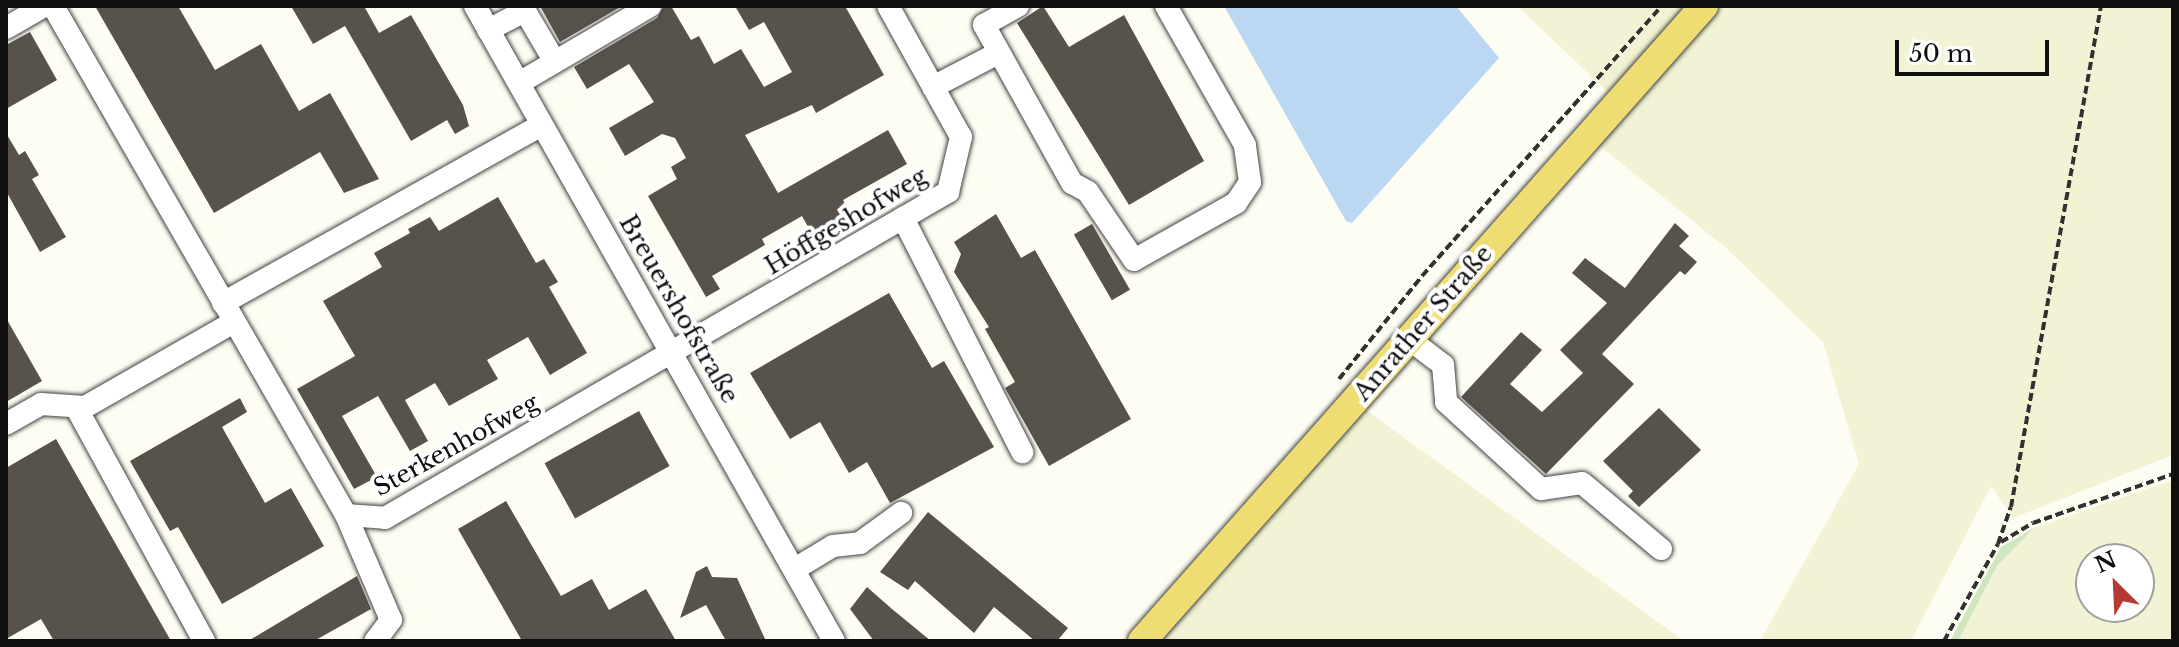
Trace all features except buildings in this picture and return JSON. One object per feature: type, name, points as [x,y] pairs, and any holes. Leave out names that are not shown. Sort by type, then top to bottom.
[{"type":"main road","name":"Anrather Straße","points":[[1142,641],[1704,6]]},
{"type":"street","points":[[6,28],[44,6]]},
{"type":"street","points":[[53,6],[346,515],[391,620],[375,641]]},
{"type":"street","name":"Breuershofstraße","points":[[475,6],[675,351],[834,641]]},
{"type":"street","points":[[519,83],[650,6]]},
{"type":"street","name":"Höffgeshofweg","points":[[675,351],[948,192],[961,137],[888,6]]},
{"type":"street","points":[[1018,6],[984,25],[1072,183],[1088,192],[1134,260],[1236,203],[1250,182],[1245,145],[1166,6]]},
{"type":"street","points":[[488,30],[525,11],[555,62]]},
{"type":"street","points":[[933,87],[998,53]]},
{"type":"street","points":[[6,424],[41,404],[76,407],[228,312],[542,125]]},
{"type":"street","points":[[903,218],[1022,452]]},
{"type":"street","points":[[1409,339],[1443,365],[1446,402],[1541,489],[1582,483],[1661,549]]},
{"type":"street","name":"Sterkenhofweg","points":[[346,515],[385,518],[675,351]]},
{"type":"street","points":[[76,407],[204,641]]},
{"type":"street","points":[[795,569],[833,546],[860,543],[901,513]]},
{"type":"path","points":[[1335,384],[1422,276],[1662,6]]},
{"type":"path","points":[[1944,641],[1998,544],[2021,464],[2063,197],[2101,6]]},
{"type":"path","points":[[1998,544],[2033,523],[2173,474]]},
{"type":"green space","points":[[1517,6],[2173,6],[2173,455],[2013,518],[1991,486],[1911,641],[1760,641],[1859,464],[1823,342],[1725,247],[1595,142],[1624,107]]},
{"type":"green space","points":[[1344,394],[1684,641],[1123,641]]},
{"type":"green space","points":[[2173,480],[2173,641],[1958,641],[1997,566],[2034,528]]},
{"type":"green space","points":[[2034,528],[1997,566],[1958,641],[1950,641],[2001,547]]},
{"type":"water","points":[[1224,6],[1456,6],[1499,58],[1352,223],[1346,221]]}]
